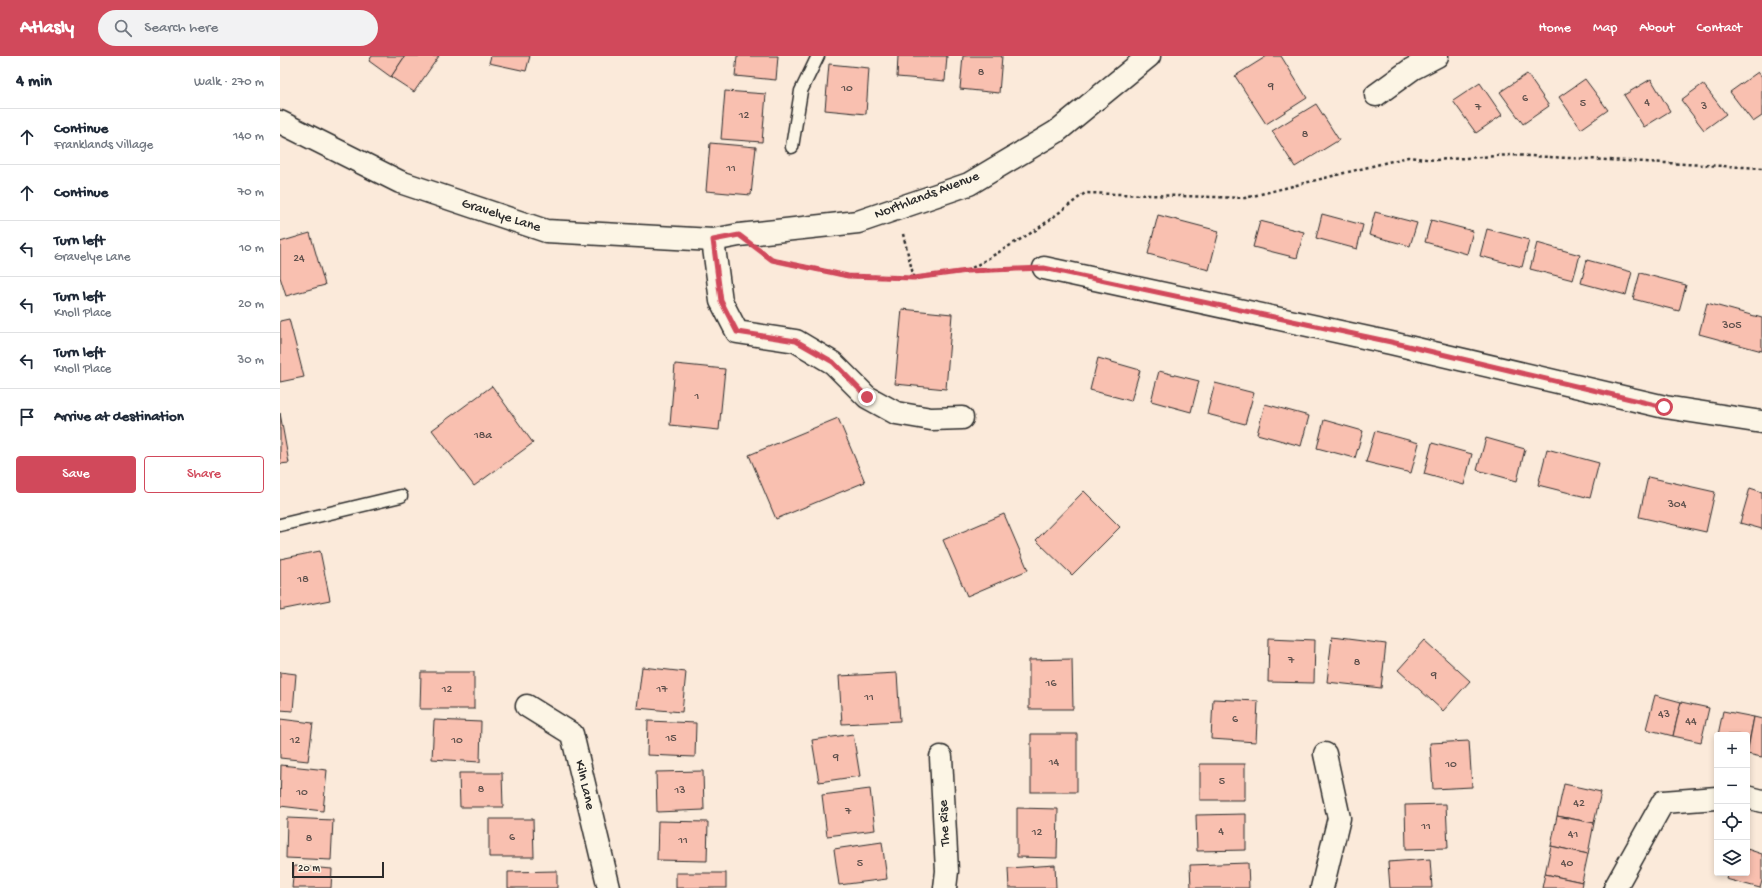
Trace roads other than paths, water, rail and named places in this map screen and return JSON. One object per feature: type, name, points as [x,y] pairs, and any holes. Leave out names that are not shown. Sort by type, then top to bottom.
[{"type":"street","name":"Northlands Avenue","points":[[739,235],[858,222],[968,184],[1056,132],[1148,56]]},
{"type":"street","points":[[1376,95],[1412,69],[1437,56]]},
{"type":"street","name":"Gravelye Lane","points":[[280,122],[400,182],[546,231],[713,240],[739,235]]},
{"type":"street","points":[[713,240],[721,301],[737,332],[796,341],[833,362],[867,397],[896,413],[931,419],[962,418]]},
{"type":"street","points":[[1044,268],[1391,342],[1664,407],[1762,422]]},
{"type":"street","name":"Kiln Lane","points":[[527,706],[572,734],[609,888]]},
{"type":"street","points":[[1322,888],[1339,818],[1325,754]]},
{"type":"street","name":"The Rise","points":[[941,757],[948,871],[945,888]]},
{"type":"street","points":[[1615,888],[1663,802],[1714,798]]},
{"type":"street","points":[[1750,798],[1762,801]]},
{"type":"lane","points":[[792,147],[801,91],[818,56]]},
{"type":"lane","points":[[280,525],[401,496]]}]
